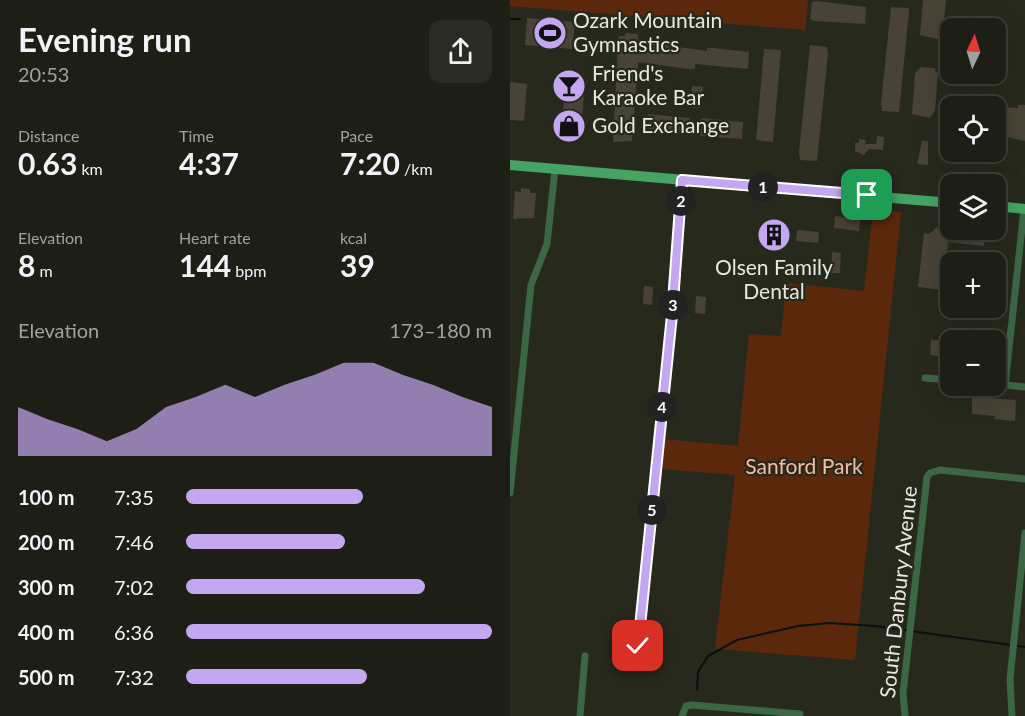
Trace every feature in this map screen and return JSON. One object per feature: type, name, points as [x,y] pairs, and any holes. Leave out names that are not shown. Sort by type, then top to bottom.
[{"type":"main road","points":[[510,165],[940,201]]},
{"type":"main road","points":[[1006,207],[1025,209]]},
{"type":"street","points":[[510,493],[531,285],[547,244],[555,169]]},
{"type":"street","points":[[638,646],[672,315],[682,180]]},
{"type":"street","points":[[1006,376],[1025,209]]},
{"type":"street","points":[[925,378],[940,379]]},
{"type":"street","points":[[1006,385],[1025,387]]},
{"type":"street","name":"South Danbury Avenue","points":[[905,716],[903,701],[909,639],[926,482],[930,473],[940,470],[1025,479]]},
{"type":"street","points":[[1012,716],[1009,690],[1025,533]]},
{"type":"street","points":[[580,716],[585,656]]},
{"type":"street","points":[[682,716],[688,705],[800,714]]},
{"type":"green space","points":[[510,0],[808,0],[805,30],[510,6]]},
{"type":"green space","name":"Sanford Park","points":[[873,209],[901,212],[855,660],[715,649],[735,475],[660,469],[663,439],[738,446],[749,334],[781,336],[786,283],[864,291]]},
{"type":"building","points":[[923,0],[946,0],[944,18],[940,18],[938,39],[920,35]]},
{"type":"building","points":[[812,2],[866,7],[865,24],[814,21],[810,19]]},
{"type":"building","points":[[891,7],[908,8],[909,12],[899,112],[882,111],[881,103]]},
{"type":"building","name":"Ozark Mountain Gymnastics","points":[[527,18],[575,22],[572,49],[525,45]]},
{"type":"building","points":[[625,33],[638,34],[638,49],[649,49],[650,45],[657,44],[707,51],[707,48],[713,48],[749,52],[748,69],[695,64],[695,69],[688,69],[638,62],[632,141],[613,142],[618,43],[619,36],[625,36]]},
{"type":"building","points":[[810,45],[827,47],[828,54],[817,161],[800,160],[799,152]]},
{"type":"building","points":[[764,49],[781,50],[773,142],[756,140]]},
{"type":"building","points":[[920,67],[935,68],[938,72],[935,111],[930,118],[912,114],[915,74]]},
{"type":"building","points":[[566,79],[585,81],[581,132],[561,131]]},
{"type":"building","points":[[510,82],[527,84],[524,121],[510,120]]},
{"type":"building","points":[[692,86],[703,87],[701,108],[690,107]]},
{"type":"building","points":[[1018,105],[1025,105],[1025,141],[1006,137],[1006,107],[1018,108]]},
{"type":"building","points":[[648,114],[690,118],[689,135],[647,131]]},
{"type":"building","points":[[701,118],[743,122],[742,139],[700,136]]},
{"type":"building","points":[[877,136],[884,137],[883,150],[869,149],[864,155],[855,151],[855,143],[859,143],[859,139],[866,140],[865,144],[876,144]]},
{"type":"building","points":[[922,141],[928,141],[928,165],[917,164]]},
{"type":"building","points":[[521,188],[530,189],[530,193],[536,193],[534,218],[513,219],[515,191],[521,192]]},
{"type":"building","points":[[845,215],[860,219],[859,231],[834,228],[835,216],[845,217]]},
{"type":"building","name":"Olsen Family Dental","points":[[771,227],[786,230],[785,240],[776,239],[775,243],[762,245],[763,230],[771,230]]},
{"type":"building","points":[[937,227],[940,230],[940,240],[987,240],[987,242],[984,242],[984,246],[948,242],[947,252],[940,252],[940,290],[918,287],[924,233],[929,234]]},
{"type":"building","points":[[797,230],[819,232],[818,243],[796,241]]},
{"type":"building","points":[[832,252],[841,253],[840,273],[831,273]]},
{"type":"building","points":[[644,286],[653,287],[652,305],[643,304]]},
{"type":"building","points":[[696,296],[706,297],[705,314],[695,313]]},
{"type":"building","points":[[931,340],[940,340],[940,357],[930,355]]},
{"type":"building","points":[[972,397],[1016,400],[1015,421],[972,414]]},
{"type":"waterway","points":[[510,19],[520,19]]},
{"type":"waterway","points":[[697,690],[698,672],[708,656],[737,640],[798,626],[829,623],[875,626],[1025,647]]},
{"type":"place","name":"Ozark Mountain Gymnastics","points":[[550,33]]},
{"type":"place","name":"Friend's Karaoke Bar","points":[[569,86]]},
{"type":"place","name":"Gold Exchange","points":[[569,126]]},
{"type":"place","name":"Olsen Family Dental","points":[[774,235]]},
{"type":"route","points":[[638,646],[672,315],[682,180],[867,195]]}]
